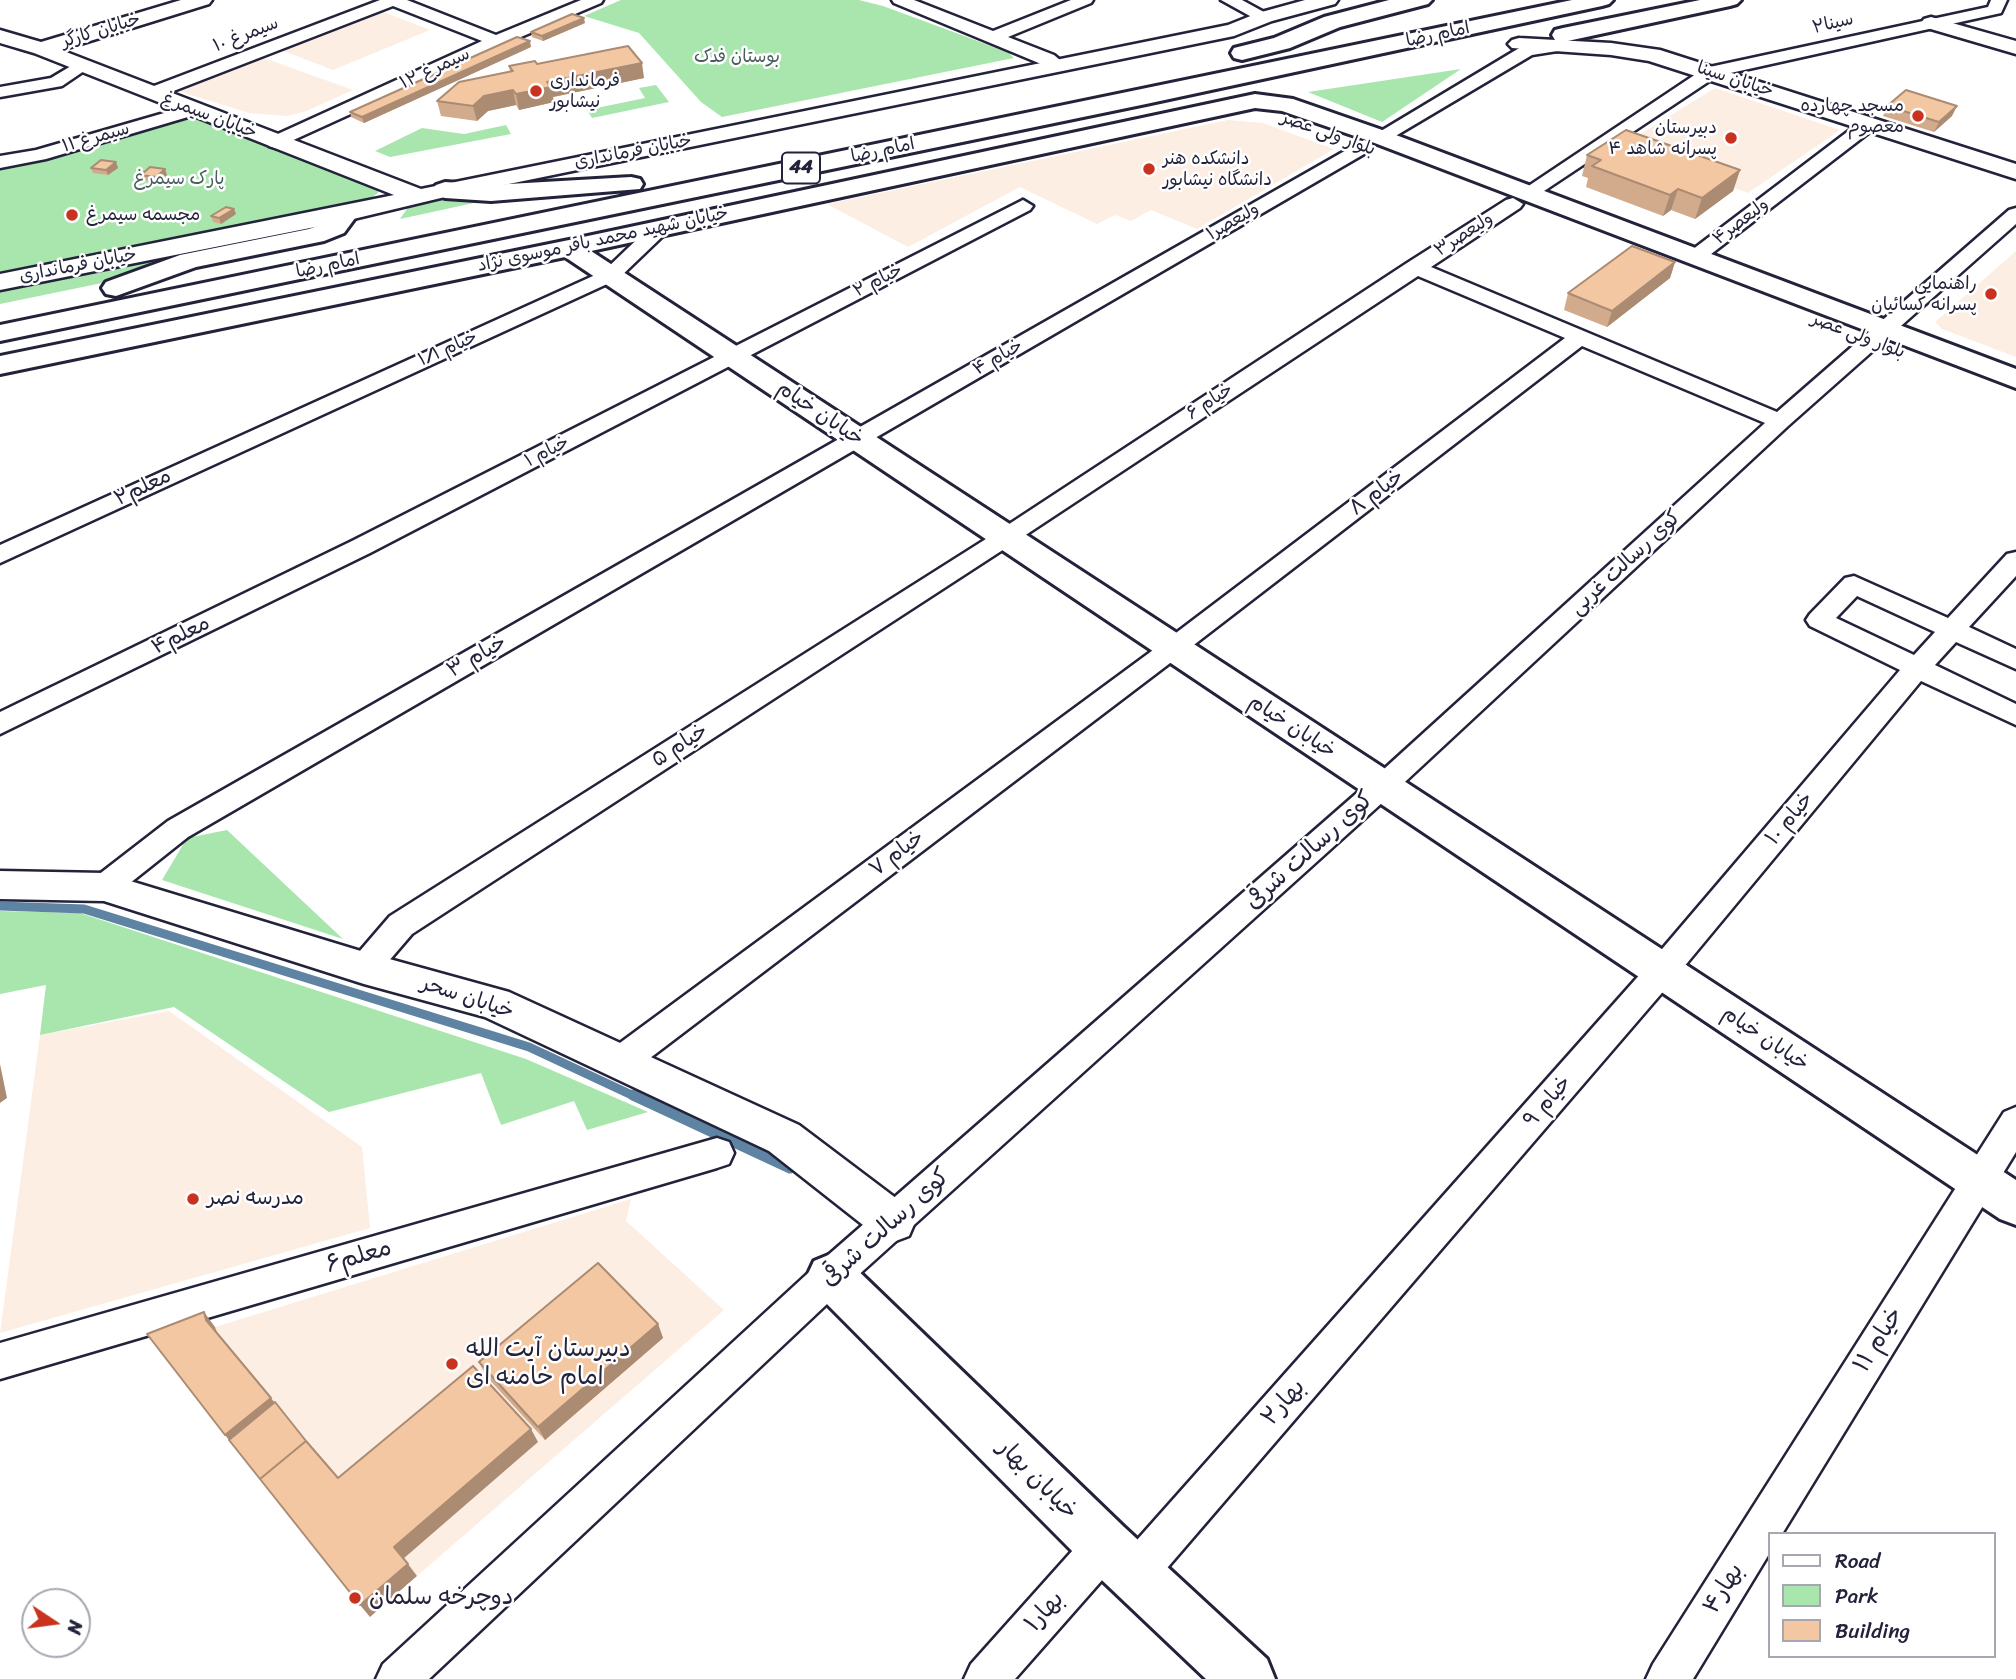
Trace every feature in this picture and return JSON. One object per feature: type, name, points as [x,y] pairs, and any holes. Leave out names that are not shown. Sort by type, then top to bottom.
[{"type":"main road","points":[[1136,90],[1211,61],[1282,43],[1332,22],[1421,0]]},
{"type":"main road","name":"امام رضا","points":[[0,333],[1136,90],[1529,0]]},
{"type":"main road","name":"امام رضا","points":[[0,312],[640,183],[1602,0]]},
{"type":"main road","points":[[1486,51],[1730,0]]},
{"type":"main road","points":[[1136,90],[1375,70]]},
{"type":"main road","name":"بلوار ولی عصر","points":[[1205,111],[1277,114],[1372,141],[1880,336],[2016,379]]},
{"type":"main road","name":"خیابان شهید محمد باقر موسوی نژاد","points":[[0,365],[569,248],[1205,111]]},
{"type":"main road","points":[[445,190],[491,193],[640,183]]},
{"type":"main road","name":"بلوار ولی عصر","points":[[1521,198],[1695,257],[2016,397]]},
{"type":"main road","points":[[116,288],[189,261],[315,235],[335,228],[345,214]]},
{"type":"main road","name":"خیابان خیام","points":[[569,248],[2016,1205]]},
{"type":"main road","name":"خیابان بهار","points":[[831,1276],[1120,1560],[1247,1679]]},
{"type":"street","name":"خیابان کارگر","points":[[41,49],[202,0]]},
{"type":"street","points":[[393,0],[496,41]]},
{"type":"street","name":"سیمرغ ۱۰","points":[[152,93],[393,0]]},
{"type":"street","name":"سیمرغ ۱۲","points":[[276,142],[496,41],[595,0]]},
{"type":"street","points":[[900,0],[1048,59],[1058,66]]},
{"type":"street","points":[[990,38],[1085,0]]},
{"type":"street","points":[[1229,0],[1265,16]]},
{"type":"street","name":"خیابان فرمانداری","points":[[0,282],[345,214],[445,190],[1234,30],[1265,16],[1328,0]]},
{"type":"street","name":"سینا۲","points":[[1711,72],[1995,10],[1999,0]]},
{"type":"street","points":[[1643,18],[1629,30],[1632,39],[1652,55]]},
{"type":"street","points":[[1931,23],[2016,48]]},
{"type":"street","name":"خیابان سیمرغ","points":[[0,36],[41,49],[418,196]]},
{"type":"street","name":"خیابان سینا","points":[[1519,44],[1564,45],[1652,55],[2016,172]]},
{"type":"street","name":"ولیعصر۱","points":[[1138,277],[1527,51],[1564,45]]},
{"type":"street","points":[[0,92],[56,82],[81,65]]},
{"type":"street","name":"ولیعصر۳","points":[[1414,267],[1711,72]]},
{"type":"street","name":"سیمرغ ۱۱","points":[[0,162],[39,155],[192,110]]},
{"type":"street","name":"ولیعصر۴","points":[[1695,257],[1869,124]]},
{"type":"street","name":"خیام ۲","points":[[732,356],[1023,206]]},
{"type":"street","name":"کوی رسالت غربی","points":[[1383,786],[1780,421],[2016,214]]},
{"type":"street","name":"خیام ۱/۱","points":[[286,422],[611,275],[660,228]]},
{"type":"street","points":[[1414,267],[1780,421]]},
{"type":"street","name":"خیام ۶","points":[[1006,537],[1414,267]]},
{"type":"street","name":"خیام ۴","points":[[858,439],[1138,277]]},
{"type":"street","name":"خیام ۸","points":[[1173,648],[1580,337]]},
{"type":"street","name":"خیام ۱","points":[[361,547],[732,356]]},
{"type":"street","name":"معلم۲","points":[[0,555],[286,422]]},
{"type":"street","name":"خیام ۳","points":[[104,887],[178,829],[858,439]]},
{"type":"street","name":"خیام ۵","points":[[364,968],[401,925],[1006,537]]},
{"type":"street","name":"معلم۴","points":[[0,724],[361,547]]},
{"type":"street","name":"خیام ۱۰","points":[[1662,971],[1917,668],[2016,560]]},
{"type":"street","points":[[2016,660],[1854,584],[1819,621],[2016,715]]},
{"type":"street","name":"خیام ۷","points":[[621,1061],[1173,648]]},
{"type":"street","name":"کوی رسالت شرقی","points":[[398,1679],[831,1276],[1383,786]]},
{"type":"street","name":"خیابان سحر","points":[[0,886],[104,887],[364,968],[495,1003],[784,1138],[892,1222]]},
{"type":"street","name":"خیام ۹","points":[[1433,1233],[1662,971]]},
{"type":"street","name":"خیام ۱۱","points":[[1780,1499],[2016,1122]]},
{"type":"street","name":"معلم۶","points":[[0,1361],[717,1153]]},
{"type":"street","name":"بهار۲","points":[[1120,1560],[1433,1233]]},
{"type":"street","name":"بهار۴","points":[[1668,1679],[1780,1499]]},
{"type":"street","name":"بهار۱","points":[[986,1679],[1120,1560]]},
{"type":"shaded area","points":[[381,11],[430,30],[333,70],[278,49],[369,13]]},
{"type":"shaded area","points":[[261,57],[353,90],[304,112],[287,116],[249,113],[175,90]]},
{"type":"shaded area","name":"دبیرستان پسرانه شاهد ۴","points":[[1715,88],[1840,130],[1748,193],[1621,146]]},
{"type":"shaded area","name":"دانشکده هنر دانشگاه نیشابور","points":[[1228,120],[1263,123],[1334,149],[1197,229],[1151,210],[1131,221],[1115,215],[1097,224],[1020,187],[908,247],[827,204]]},
{"type":"shaded area","name":"راهنمایی پسرانه کسائیان","points":[[2016,251],[2016,357],[1942,329],[1935,322]]},
{"type":"shaded area","name":"مدرسه نصر","points":[[169,1011],[362,1147],[370,1228],[0,1333],[40,1035]]},
{"type":"shaded area","name":"دبیرستان آیت الله امام خامنه ای","points":[[631,1199],[626,1221],[724,1310],[417,1576],[218,1335],[215,1327]]},
{"type":"green space","name":"بوستان فدک","points":[[621,0],[859,0],[883,6],[967,37],[1009,53],[1014,58],[722,117],[701,102],[639,33],[584,16]]},
{"type":"green space","points":[[1461,69],[1382,122],[1308,92]]},
{"type":"green space","points":[[656,85],[669,102],[592,118],[587,110],[645,98],[639,88]]},
{"type":"green space","name":"پارک سیمرغ","points":[[186,115],[369,184],[378,189],[378,193],[365,202],[0,276],[0,169]]},
{"type":"green space","points":[[506,125],[511,134],[390,157],[375,151],[422,128],[464,134]]},
{"type":"green space","points":[[451,196],[492,199],[400,219],[409,206]]},
{"type":"green space","points":[[303,230],[112,281],[0,304],[0,289]]},
{"type":"green space","points":[[227,830],[343,939],[162,880],[187,838]]},
{"type":"green space","points":[[0,911],[80,913],[526,1059],[648,1112],[587,1130],[574,1101],[501,1125],[481,1073],[329,1112],[174,1007],[40,1035],[46,985],[0,994]]},
{"type":"building","points":[[572,14],[584,18],[542,36],[531,32]]},
{"type":"building","points":[[517,37],[530,41],[362,117],[350,112]]},
{"type":"building","points":[[628,46],[642,63],[547,82],[551,87],[516,94],[513,90],[484,96],[473,106],[437,101],[459,82],[513,71],[509,66],[535,61],[537,64]]},
{"type":"building","points":[[1906,90],[1957,106],[1939,122],[1887,106]]},
{"type":"building","points":[[1626,130],[1740,170],[1702,198],[1678,189],[1670,195],[1592,166],[1601,160],[1587,155]]},
{"type":"building","points":[[101,160],[116,162],[106,170],[91,168]]},
{"type":"building","points":[[150,167],[165,169],[156,177],[141,175]]},
{"type":"building","points":[[226,207],[234,209],[219,218],[211,216]]},
{"type":"building","points":[[1632,246],[1675,262],[1612,311],[1568,293]]},
{"type":"building","points":[[598,1263],[658,1324],[538,1427],[479,1362]]},
{"type":"building","points":[[204,1312],[206,1320],[271,1398],[225,1435],[147,1334]]},
{"type":"building","points":[[473,1366],[531,1429],[394,1547],[408,1564],[360,1605],[260,1479],[306,1441],[338,1478]]},
{"type":"building","points":[[275,1402],[306,1441],[260,1479],[229,1440]]},
{"type":"waterway","points":[[0,906],[84,909],[529,1047],[636,1097]]},
{"type":"waterway","points":[[633,1095],[790,1168]]},
{"type":"place","name":"فرمانداری نیشابور","points":[[536,91]]},
{"type":"place","name":"مسجد چهارده معصوم","points":[[1918,116]]},
{"type":"place","name":"دبیرستان پسرانه شاهد ۴","points":[[1731,138]]},
{"type":"place","name":"دانشکده هنر دانشگاه نیشابور","points":[[1149,169]]},
{"type":"place","name":"مجسمه سیمرغ","points":[[72,215]]},
{"type":"place","name":"راهنمایی پسرانه کسائیان","points":[[1991,294]]},
{"type":"place","name":"مدرسه نصر","points":[[193,1199]]},
{"type":"place","name":"دبیرستان آیت الله امام خامنه ای","points":[[452,1364]]},
{"type":"place","name":"دوچرخه سلمان","points":[[355,1598]]}]
